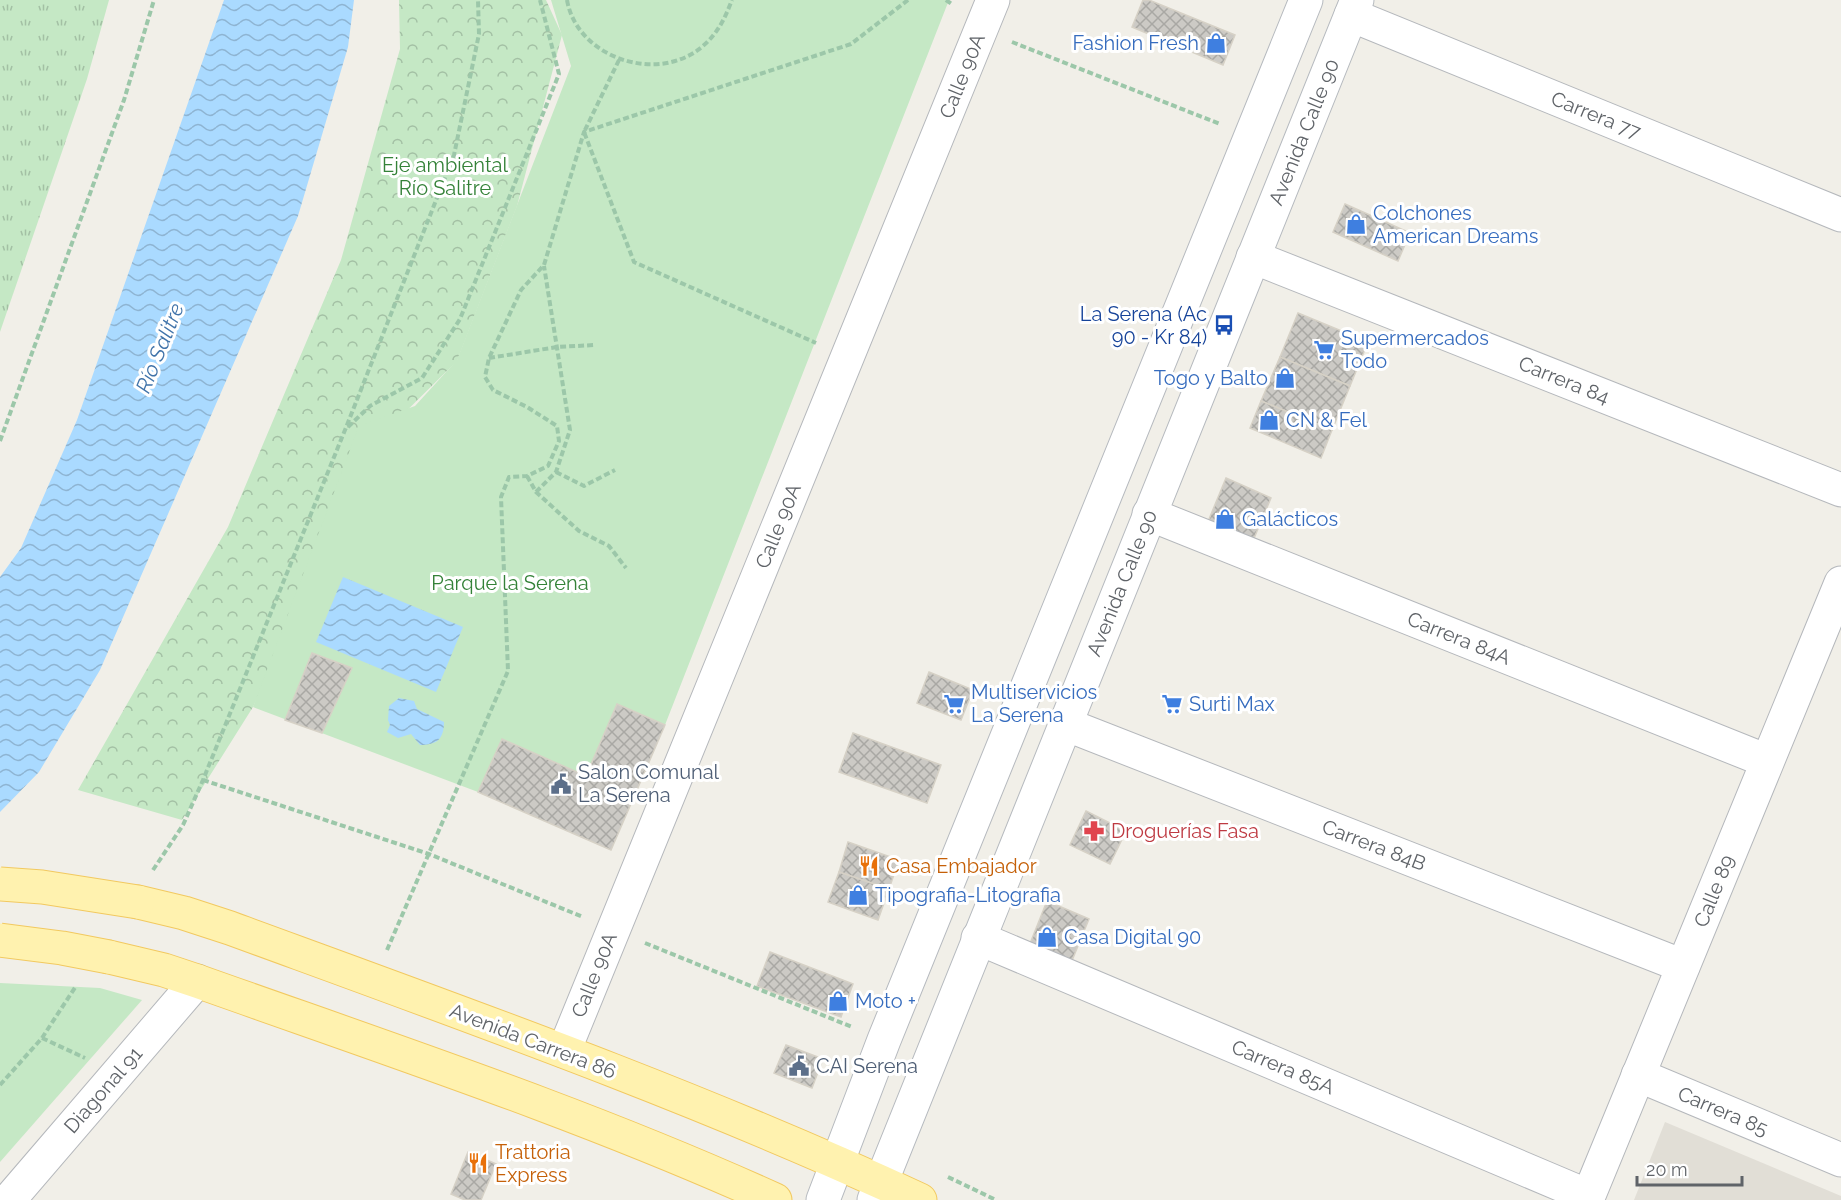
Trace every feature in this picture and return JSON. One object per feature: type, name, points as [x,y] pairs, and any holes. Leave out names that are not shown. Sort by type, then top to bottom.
[{"type":"main road","name":"Avenida Carrera 86","points":[[0,884],[42,887],[144,887],[184,913],[564,1051],[837,1163],[877,1191],[920,1200]]},
{"type":"main road","points":[[0,940],[109,957],[164,970],[197,981],[514,1094],[616,1133],[776,1200]]},
{"type":"street","name":"Calle 90A","points":[[564,1051],[993,0]]},
{"type":"street","points":[[823,1200],[884,1040],[1306,0]]},
{"type":"street","name":"Carrera 77","points":[[1354,8],[1841,215]]},
{"type":"street","name":"Avenida Calle 90","points":[[877,1191],[1354,8]]},
{"type":"street","name":"Carrera 84","points":[[1253,257],[1841,490]]},
{"type":"street","name":"Carrera 84A","points":[[1149,514],[1767,761]]},
{"type":"street","name":"Calle 89","points":[[1587,1198],[1841,583]]},
{"type":"street","name":"Carrera 84B","points":[[1065,724],[1683,966]]},
{"type":"street","name":"Carrera 85A","points":[[978,938],[1587,1198]]},
{"type":"street","name":"Diagonal 91","points":[[9,1200],[197,981]]},
{"type":"street","name":"Carrera 85","points":[[1638,1076],[1841,1160]]},
{"type":"path","points":[[0,441],[124,100],[154,0]]},
{"type":"path","points":[[144,887],[183,825],[203,780],[454,155],[479,34],[478,0]]},
{"type":"path","points":[[345,430],[370,406],[422,378],[460,318],[559,74],[540,0]]},
{"type":"path","points":[[567,0],[568,8],[580,30],[597,48],[619,60],[647,65],[676,61],[702,47],[721,26],[732,0]]},
{"type":"path","points":[[584,132],[851,44],[908,0]]},
{"type":"path","points":[[946,0],[981,30],[1223,125]]},
{"type":"path","points":[[536,492],[556,472],[570,430],[544,265],[584,132],[619,60]]},
{"type":"path","points":[[584,132],[634,261],[847,357]]},
{"type":"path","points":[[386,951],[508,671],[501,497],[509,477],[527,476],[548,466],[559,441],[557,426],[527,406],[493,390],[485,377],[489,358],[521,290],[544,265]]},
{"type":"path","points":[[489,358],[557,347],[595,345]]},
{"type":"path","points":[[556,472],[585,486],[615,470]]},
{"type":"path","points":[[527,476],[536,492],[579,531],[609,546],[626,568]]},
{"type":"path","points":[[203,780],[429,854],[858,1030]]},
{"type":"path","points":[[0,1085],[42,1038],[80,980]]},
{"type":"path","points":[[42,1038],[117,1072]]},
{"type":"path","points":[[945,1176],[996,1200]]},
{"type":"shaded area","points":[[1665,1122],[1841,1196],[1841,1200],[1634,1200]]},
{"type":"green space","points":[[0,0],[109,0],[87,79],[0,332]]},
{"type":"green space","name":"Eje ambiental Río Salitre","points":[[399,0],[546,0],[562,35],[517,206],[457,361],[372,445],[253,707],[182,820],[78,790],[228,527],[341,260],[400,49]]},
{"type":"green space","name":"Parque la Serena","points":[[551,0],[949,0],[665,725],[611,850],[478,792],[253,707],[359,426],[415,406],[457,360],[571,66]]},
{"type":"green space","points":[[0,983],[100,988],[142,1000],[0,1162]]},
{"type":"water","name":"Río Salitre","points":[[224,0],[354,0],[348,47],[298,216],[100,670],[39,772],[0,812],[0,577],[21,548],[77,420]]},
{"type":"water","points":[[343,577],[463,627],[436,692],[316,642]]},
{"type":"water","points":[[399,698],[414,701],[417,709],[444,722],[443,733],[438,740],[431,744],[420,745],[411,734],[398,738],[387,732],[390,725],[389,706]]},
{"type":"building","points":[[1143,0],[1149,0],[1235,35],[1223,65],[1132,27]]},
{"type":"building","points":[[1345,204],[1410,233],[1398,261],[1333,232]]},
{"type":"building","name":"Supermercados Todo","points":[[1298,313],[1368,342],[1350,386],[1280,357]]},
{"type":"building","points":[[1280,357],[1350,386],[1332,430],[1261,401]]},
{"type":"building","points":[[1261,401],[1332,430],[1321,458],[1250,428]]},
{"type":"building","points":[[1226,478],[1271,498],[1252,543],[1207,524]]},
{"type":"building","points":[[312,653],[352,668],[322,733],[285,720]]},
{"type":"building","points":[[929,672],[973,690],[961,720],[917,703]]},
{"type":"building","name":"Salon Comunal La Serena","points":[[617,704],[665,725],[611,850],[478,792],[502,739],[586,776]]},
{"type":"building","points":[[853,733],[941,765],[927,803],[839,772]]},
{"type":"building","points":[[1086,811],[1126,831],[1110,864],[1070,845]]},
{"type":"building","name":"Casa Embajador","points":[[848,842],[899,860],[889,889],[839,872]]},
{"type":"building","name":"Tipografia-Litografia","points":[[839,872],[889,889],[878,920],[828,902]]},
{"type":"building","points":[[1047,901],[1089,919],[1071,963],[1029,946]]},
{"type":"building","points":[[770,952],[853,984],[841,1017],[757,986]]},
{"type":"building","name":"CAI Serena","points":[[786,1045],[823,1059],[812,1088],[774,1073]]},
{"type":"building","points":[[468,1152],[496,1164],[481,1200],[465,1200],[451,1194]]},
{"type":"place","name":"Fashion Fresh","points":[[1216,43]]},
{"type":"place","name":"Colchones American Dreams","points":[[1356,224]]},
{"type":"place","name":"La Serena (Ac 90 - Kr 84)","points":[[1224,325]]},
{"type":"place","name":"Supermercados Todo","points":[[1324,350]]},
{"type":"place","name":"Togo y Balto","points":[[1285,378]]},
{"type":"place","name":"CN & Fel","points":[[1269,420]]},
{"type":"place","name":"Galácticos","points":[[1225,519]]},
{"type":"place","name":"Multiservicios La Serena","points":[[954,704]]},
{"type":"place","name":"Surti Max","points":[[1172,704]]},
{"type":"place","name":"Salon Comunal La Serena","points":[[561,784]]},
{"type":"place","name":"Droguerías Fasa","points":[[1094,831]]},
{"type":"place","name":"Casa Embajador","points":[[869,866]]},
{"type":"place","name":"Tipografia-Litografia","points":[[858,895]]},
{"type":"place","name":"Casa Digital 90","points":[[1047,937]]},
{"type":"place","name":"Moto +","points":[[838,1001]]},
{"type":"place","name":"CAI Serena","points":[[799,1066]]},
{"type":"place","name":"Trattoria Express","points":[[478,1163]]}]
